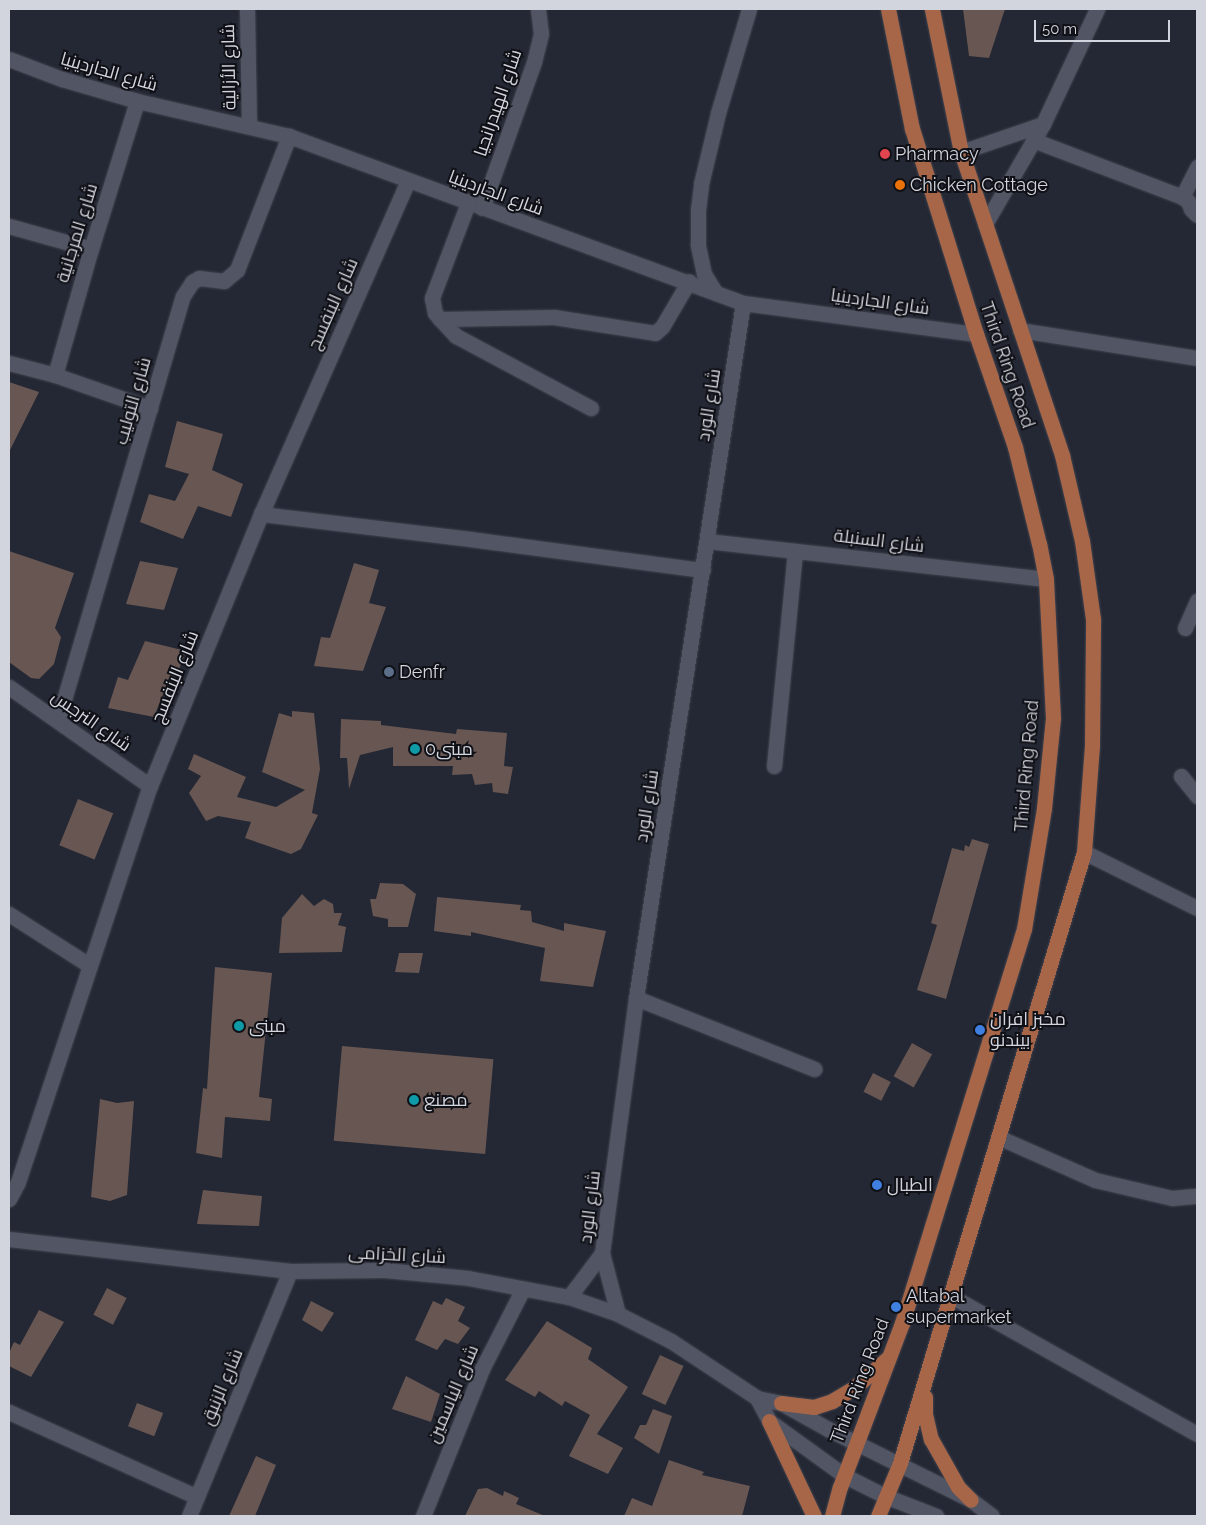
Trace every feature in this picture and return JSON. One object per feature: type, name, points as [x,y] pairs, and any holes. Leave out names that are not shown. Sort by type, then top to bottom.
[{"type":"main road","name":"Third Ring Road","points":[[878,1516],[900,1464],[1084,852],[1092,745],[1093,619],[1082,541],[1062,455],[961,152],[932,9]]},
{"type":"main road","name":"Third Ring Road","points":[[832,1516],[844,1476],[902,1323],[1024,930],[1044,808],[1053,718],[1046,579],[1015,447],[976,334],[912,128],[889,16]]},
{"type":"main road","points":[[781,1403],[814,1407],[832,1401],[854,1388],[889,1357]]},
{"type":"main road","points":[[926,1377],[925,1414],[931,1439],[958,1487],[971,1500]]},
{"type":"main road","points":[[770,1421],[814,1516]]},
{"type":"street","name":"شارع الأزالية","points":[[247,9],[249,125]]},
{"type":"street","name":"شارع الهيدرانجيا","points":[[440,319],[435,313],[432,298],[475,205],[534,62],[541,34],[538,9]]},
{"type":"street","points":[[878,9],[889,16]]},
{"type":"street","points":[[985,224],[1043,124],[1097,9]]},
{"type":"street","points":[[714,290],[704,274],[698,245],[698,210],[701,184],[718,113],[751,12]]},
{"type":"street","name":"شارع الجاردينيا","points":[[9,59],[62,79],[137,101],[249,125],[289,136],[408,181],[714,290],[743,303],[976,334]]},
{"type":"street","name":"شارع المرجانية","points":[[55,376],[91,249],[137,101]]},
{"type":"street","points":[[961,152],[1043,124]]},
{"type":"street","name":"شارع التوليب","points":[[58,720],[187,288],[199,278],[224,281],[237,270],[289,136]]},
{"type":"street","points":[[1034,140],[1182,197],[1188,201],[1197,215]]},
{"type":"street","points":[[1182,197],[1197,167]]},
{"type":"street","name":"شارع البنفسج","points":[[9,1199],[18,1182],[150,786],[261,514],[408,181]]},
{"type":"street","points":[[9,226],[91,249]]},
{"type":"street","points":[[440,319],[554,317],[655,333],[662,327],[689,281]]},
{"type":"street","name":"شارع الورد","points":[[618,1314],[602,1253],[636,998],[743,303]]},
{"type":"street","points":[[440,319],[456,336],[591,408]]},
{"type":"street","points":[[1020,330],[1197,358]]},
{"type":"street","points":[[9,363],[55,376],[150,408]]},
{"type":"street","points":[[261,514],[703,570]]},
{"type":"street","name":"شارع السنبلة","points":[[707,541],[1046,579]]},
{"type":"street","points":[[774,766],[795,551]]},
{"type":"street","points":[[1185,628],[1197,601]]},
{"type":"street","name":"شارع النرجس","points":[[9,687],[150,786]]},
{"type":"street","points":[[1181,776],[1197,796]]},
{"type":"street","points":[[1084,852],[1197,908]]},
{"type":"street","points":[[9,914],[89,965]]},
{"type":"street","points":[[636,998],[814,1069]]},
{"type":"street","points":[[998,1137],[1095,1180],[1172,1198],[1197,1196]]},
{"type":"street","name":"شارع الخزامى","points":[[9,1239],[290,1272],[384,1270],[468,1278],[569,1297],[618,1314],[696,1356],[757,1398]]},
{"type":"street","points":[[569,1297],[602,1253]]},
{"type":"street","name":"شارع الزنبق","points":[[188,1516],[290,1272]]},
{"type":"street","name":"شارع الياسمين","points":[[423,1516],[482,1369],[523,1289]]},
{"type":"street","points":[[951,1296],[1197,1434]]},
{"type":"street","points":[[757,1398],[781,1403],[828,1429],[971,1500],[992,1516]]},
{"type":"street","points":[[757,1398],[770,1421],[844,1476],[885,1496],[936,1516]]},
{"type":"street","points":[[9,1412],[197,1497]]},
{"type":"building","points":[[963,9],[1005,9],[989,58],[969,56]]},
{"type":"building","points":[[9,382],[39,392],[9,452]]},
{"type":"building","points":[[177,421],[223,434],[212,470],[243,484],[231,517],[198,506],[183,539],[140,522],[149,494],[175,501],[189,474],[165,467]]},
{"type":"building","points":[[9,551],[74,573],[55,628],[61,637],[54,664],[39,679],[31,678],[9,662]]},
{"type":"building","points":[[140,561],[178,568],[164,610],[126,604]]},
{"type":"building","points":[[354,563],[379,570],[369,603],[386,607],[363,671],[314,666],[321,637],[330,638]]},
{"type":"building","points":[[145,641],[186,651],[173,685],[167,684],[154,717],[108,708],[118,677],[128,680]]},
{"type":"building","points":[[292,711],[314,713],[320,769],[312,813],[318,815],[301,849],[291,854],[245,838],[251,822],[218,816],[206,821],[189,793],[201,776],[188,769],[194,754],[246,777],[237,797],[276,807],[305,790],[262,772],[279,713],[292,717]]},
{"type":"building","points":[[341,719],[381,721],[381,725],[456,734],[457,729],[507,733],[504,766],[513,767],[508,794],[493,792],[492,783],[475,785],[472,774],[452,775],[453,766],[393,766],[393,747],[360,755],[349,789],[347,758],[340,758]]},
{"type":"building","points":[[78,799],[113,813],[95,860],[59,845]]},
{"type":"building","points":[[972,839],[989,844],[946,999],[917,990],[937,925],[931,923],[952,848],[964,851],[965,845],[969,847]]},
{"type":"building","points":[[380,883],[403,884],[416,894],[408,927],[388,927],[388,919],[373,916],[370,899],[376,899]]},
{"type":"building","points":[[302,894],[314,906],[324,899],[333,904],[334,913],[342,913],[338,925],[346,927],[342,952],[279,953],[282,918]]},
{"type":"building","points":[[437,897],[521,905],[520,910],[531,911],[532,922],[564,931],[564,923],[606,931],[593,987],[540,981],[545,948],[471,932],[471,936],[434,931]]},
{"type":"building","points":[[399,953],[423,953],[419,973],[395,972]]},
{"type":"building","name":"مبنى","points":[[215,967],[272,973],[259,1097],[272,1099],[270,1121],[225,1117],[222,1158],[196,1153],[203,1088],[207,1089]]},
{"type":"building","points":[[912,1043],[932,1054],[914,1087],[894,1076]]},
{"type":"building","name":"مصنع","points":[[342,1046],[493,1059],[485,1154],[334,1141]]},
{"type":"building","points":[[873,1073],[891,1082],[881,1101],[863,1092]]},
{"type":"building","points":[[100,1099],[117,1103],[134,1101],[127,1195],[110,1201],[91,1197]]},
{"type":"building","points":[[203,1190],[262,1196],[259,1226],[197,1224]]},
{"type":"building","points":[[107,1288],[127,1298],[113,1325],[93,1315]]},
{"type":"building","points":[[446,1298],[465,1307],[458,1321],[470,1328],[458,1344],[445,1339],[437,1350],[415,1340],[433,1301],[442,1305]]},
{"type":"building","points":[[311,1301],[334,1313],[322,1332],[302,1320]]},
{"type":"building","points":[[39,1310],[64,1322],[31,1377],[9,1366],[9,1353],[14,1342],[20,1345]]},
{"type":"building","points":[[547,1321],[592,1348],[588,1359],[628,1387],[597,1434],[623,1448],[608,1474],[569,1456],[590,1415],[565,1401],[562,1406],[539,1391],[535,1397],[505,1380]]},
{"type":"building","points":[[660,1355],[684,1366],[665,1405],[642,1394]]},
{"type":"building","points":[[406,1376],[440,1394],[431,1422],[392,1409]]},
{"type":"building","points":[[137,1403],[163,1413],[154,1436],[128,1426]]},
{"type":"building","points":[[653,1409],[672,1416],[659,1454],[634,1438],[640,1425],[646,1425]]},
{"type":"building","points":[[256,1456],[276,1465],[255,1516],[229,1516]]},
{"type":"building","points":[[669,1460],[704,1472],[702,1475],[750,1486],[742,1516],[624,1516],[632,1498],[652,1506]]},
{"type":"building","points":[[487,1488],[503,1496],[504,1491],[519,1498],[516,1504],[545,1516],[465,1516],[478,1489]]},
{"type":"place","name":"Pharmacy","points":[[885,154]]},
{"type":"place","name":"Chicken Cottage","points":[[900,185]]},
{"type":"place","name":"Denfr","points":[[389,672]]},
{"type":"place","name":"مبنى0","points":[[415,749]]},
{"type":"place","name":"مبنى","points":[[239,1026]]},
{"type":"place","name":"مخبز افران بيندنو","points":[[980,1030]]},
{"type":"place","name":"مصنع","points":[[414,1100]]},
{"type":"place","name":"الطبال","points":[[877,1185]]},
{"type":"place","name":"Altabal supermarket","points":[[896,1307]]}]
